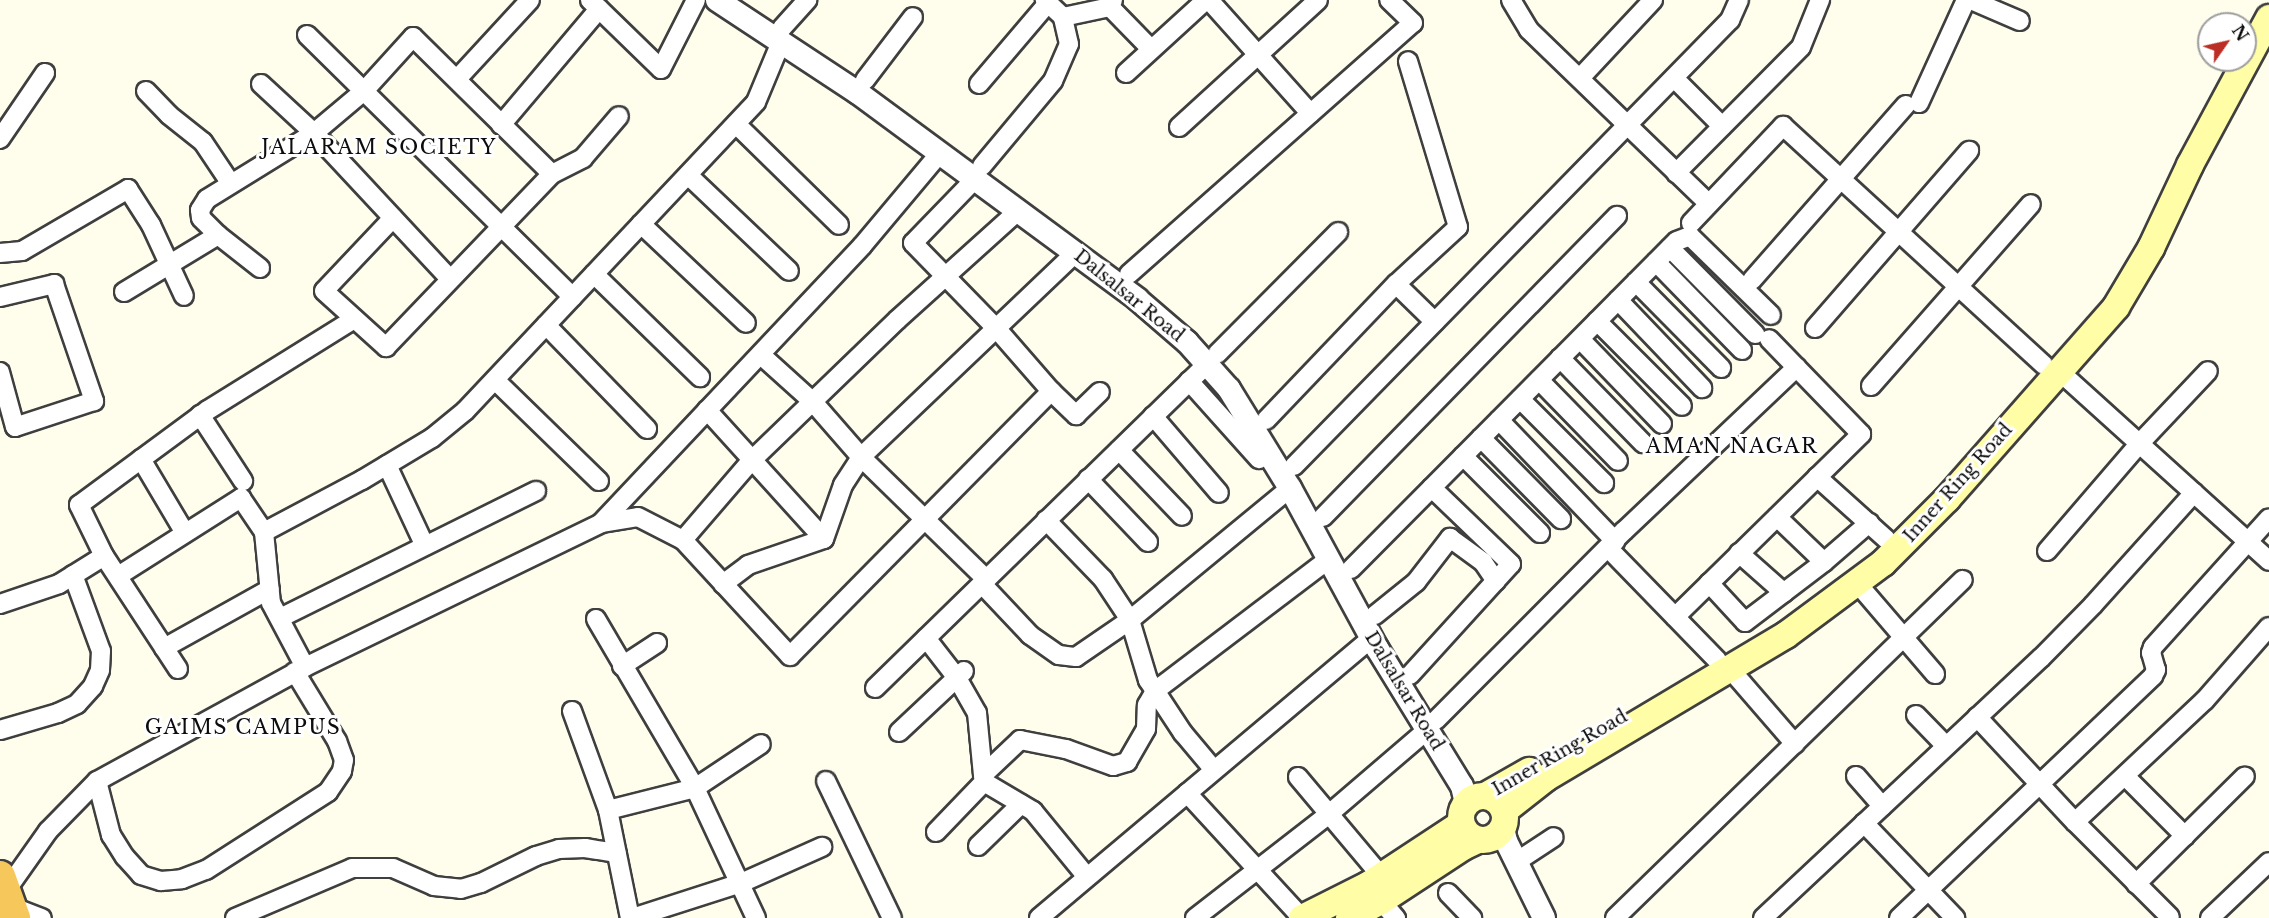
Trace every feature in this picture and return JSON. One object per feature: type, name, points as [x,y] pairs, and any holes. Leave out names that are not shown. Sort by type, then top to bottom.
[{"type":"main road","name":"Inner Ring Road","points":[[1349,918],[1381,903],[1463,847],[1483,821],[1724,664],[1873,552],[1877,532],[1937,489],[2122,298],[2151,248],[2190,165],[2269,18]]},
{"type":"main road","name":"Inner Ring Road","points":[[1724,664],[1786,635],[1857,583],[1883,563],[1947,499],[2104,299],[2138,241],[2177,158],[2224,72]]},
{"type":"main road","name":"Inner Ring Road","points":[[1302,918],[1381,903]]},
{"type":"street","points":[[458,78],[530,0]]},
{"type":"street","points":[[501,125],[594,5],[661,69],[696,0]]},
{"type":"street","name":"Dalsalsar Road","points":[[717,0],[866,80],[978,172],[1018,211],[1137,299],[1187,342],[1241,380],[1266,420],[1329,559],[1372,638],[1432,725]]},
{"type":"street","name":"Dalsalsar Road","points":[[738,0],[940,153],[978,172],[1129,274],[1197,332],[1229,389],[1323,517],[1410,675],[1432,725],[1483,821]]},
{"type":"street","points":[[264,532],[432,438],[465,411],[756,102],[782,35],[807,0]]},
{"type":"street","points":[[1126,73],[1208,0],[1311,113]]},
{"type":"street","points":[[1179,127],[1318,0]]},
{"type":"street","points":[[1129,274],[1413,23],[1389,0]]},
{"type":"street","points":[[1510,0],[1529,30],[1709,204]]},
{"type":"street","points":[[1580,78],[1653,0]]},
{"type":"street","points":[[760,355],[813,402],[861,457],[926,518],[1030,635],[1059,655],[1076,657],[1130,620],[1292,477],[1435,322],[1730,20],[1739,0]]},
{"type":"street","points":[[1676,173],[1801,47],[1820,0]]},
{"type":"street","points":[[1752,280],[1913,104],[1966,0]]},
{"type":"street","points":[[1971,0],[2020,21]]},
{"type":"street","points":[[979,84],[1046,2],[1063,17],[1069,44],[1053,81],[978,172],[913,243],[996,328],[1051,392],[1076,415],[1100,392]]},
{"type":"street","points":[[1063,17],[1112,3],[1151,50]]},
{"type":"street","points":[[866,80],[913,17]]},
{"type":"street","points":[[307,35],[573,297]]},
{"type":"street","points":[[260,268],[218,235],[201,218],[200,210],[207,199],[314,133],[364,91],[413,37],[458,78],[501,125],[552,174]]},
{"type":"street","points":[[1266,420],[1396,284],[1458,227],[1408,61]]},
{"type":"street","points":[[0,139],[45,73]]},
{"type":"street","points":[[1674,78],[1722,126]]},
{"type":"street","points":[[261,84],[314,133],[450,279]]},
{"type":"street","points":[[146,91],[169,115],[203,142],[231,184]]},
{"type":"street","points":[[393,218],[324,291],[386,347],[552,174],[583,158],[620,116]]},
{"type":"street","points":[[735,124],[839,225]]},
{"type":"street","points":[[1691,223],[1783,126],[2269,561]]},
{"type":"street","points":[[1815,328],[1969,151]]},
{"type":"street","points":[[601,523],[862,246],[940,153]]},
{"type":"street","points":[[688,175],[789,271]]},
{"type":"street","points":[[0,253],[22,251],[128,189],[170,262],[184,296]]},
{"type":"street","points":[[1871,386],[2031,204]]},
{"type":"street","points":[[683,540],[751,460],[1018,211]]},
{"type":"street","points":[[1323,517],[1617,216]]},
{"type":"street","points":[[641,224],[746,323]]},
{"type":"street","points":[[875,688],[1212,359],[1338,232]]},
{"type":"street","points":[[124,292],[170,262],[218,235]]},
{"type":"street","points":[[1351,569],[1677,241],[1690,236],[1771,315]]},
{"type":"street","points":[[1670,248],[1797,367],[1860,434],[1675,617]]},
{"type":"street","points":[[824,539],[843,485],[861,457],[1075,253]]},
{"type":"street","points":[[1656,262],[1742,350]]},
{"type":"street","points":[[594,274],[700,377]]},
{"type":"street","points":[[1636,282],[1721,368]]},
{"type":"street","points":[[0,297],[54,284],[94,401],[15,427],[0,372]]},
{"type":"street","points":[[1396,284],[1435,322]]},
{"type":"street","points":[[1618,300],[1702,388]]},
{"type":"street","points":[[178,669],[104,555],[79,505],[200,415],[354,319]]},
{"type":"street","points":[[1597,321],[1682,406]]},
{"type":"street","points":[[546,325],[647,429]]},
{"type":"street","points":[[1580,339],[1662,424]]},
{"type":"street","points":[[1560,358],[1643,443]]},
{"type":"street","points":[[1195,918],[1329,814],[1432,725],[1612,545],[1797,367]]},
{"type":"street","points":[[2047,551],[2139,444],[2208,371]]},
{"type":"street","points":[[495,380],[599,481]]},
{"type":"street","points":[[1539,380],[1618,461]]},
{"type":"street","points":[[1189,381],[1258,459]]},
{"type":"street","points":[[42,918],[8,898],[48,831],[97,781],[300,669],[601,523],[638,518],[683,540],[790,656],[1051,392]]},
{"type":"street","points":[[1520,399],[1604,483]]},
{"type":"street","points":[[707,410],[824,539]]},
{"type":"street","points":[[200,415],[243,481]]},
{"type":"street","points":[[1153,416],[1219,493]]},
{"type":"street","points":[[1499,420],[1675,617],[1724,664],[1795,744]]},
{"type":"street","points":[[1481,438],[1561,519]]},
{"type":"street","points":[[1119,450],[1182,516]]},
{"type":"street","points":[[1463,456],[1539,533]]},
{"type":"street","points":[[141,459],[185,533]]},
{"type":"street","points":[[387,465],[425,546]]},
{"type":"street","points":[[1709,583],[1745,622],[1824,562],[1877,532],[1816,477]]},
{"type":"street","points":[[1089,479],[1148,542]]},
{"type":"street","points":[[1410,675],[1511,564],[1432,488]]},
{"type":"street","points":[[280,618],[536,491]]},
{"type":"street","points":[[1763,918],[2093,605],[2194,493]]},
{"type":"street","points":[[97,781],[111,835],[125,857],[141,875],[161,881],[182,879],[206,870],[328,792],[342,771],[344,760],[337,741],[300,669],[280,618],[271,603],[264,532],[241,498],[118,576]]},
{"type":"street","points":[[1777,516],[1824,562]]},
{"type":"street","points":[[1899,918],[2153,676],[2156,670],[2151,653],[2153,647],[2269,518]]},
{"type":"street","points":[[1046,520],[1103,579],[1130,620],[1148,680],[1183,733],[1214,770]]},
{"type":"street","points":[[1375,615],[1416,582],[1450,538],[1483,562],[1496,581]]},
{"type":"street","points":[[723,584],[748,565],[824,539]]},
{"type":"street","points":[[1739,553],[1784,593]]},
{"type":"street","points":[[0,604],[59,584],[104,555]]},
{"type":"street","points":[[936,832],[1020,740],[1066,749],[1113,766],[1127,762],[1146,729],[1147,705],[1155,691],[1329,559]]},
{"type":"street","points":[[0,730],[58,713],[77,704],[93,686],[100,670],[101,651],[73,575]]},
{"type":"street","points":[[1615,918],[1963,580]]},
{"type":"street","points":[[1857,583],[1935,674]]},
{"type":"street","points":[[164,648],[270,589]]},
{"type":"street","points":[[596,619],[621,666],[695,788],[756,918]]},
{"type":"street","points":[[2075,822],[2205,700],[2269,627]]},
{"type":"street","points":[[926,638],[961,674],[977,713],[983,778]]},
{"type":"street","points":[[1039,918],[1372,638]]},
{"type":"street","points":[[621,666],[657,643]]},
{"type":"street","points":[[899,732],[961,674]]},
{"type":"street","points":[[572,711],[608,810],[631,918],[741,883],[822,847]]},
{"type":"street","points":[[1916,715],[1946,746]]},
{"type":"street","points":[[1977,717],[2075,822],[2170,917]]},
{"type":"street","points":[[608,810],[695,788],[761,744]]},
{"type":"street","points":[[1856,776],[1882,806]]},
{"type":"street","points":[[2124,776],[2185,836]]},
{"type":"street","points":[[2136,884],[2245,776]]},
{"type":"street","points":[[1298,777],[1329,814],[1381,903]]},
{"type":"street","points":[[983,778],[1033,811],[1087,877]]},
{"type":"street","points":[[826,781],[892,918]]},
{"type":"street","points":[[1187,794],[1302,918]]},
{"type":"street","points":[[978,846],[1021,804]]},
{"type":"street","points":[[1483,821],[1516,862],[1544,918]]},
{"type":"street","points":[[1483,821],[1493,848],[1528,918]]},
{"type":"street","points":[[1864,823],[1955,918]]},
{"type":"street","points":[[1516,862],[1554,837]]},
{"type":"street","points":[[236,918],[352,868],[393,868],[434,886],[461,889],[481,883],[536,856],[559,849],[585,848],[617,853]]},
{"type":"street","points":[[2210,918],[2266,873]]},
{"type":"street","points":[[1448,893],[1472,918]]},
{"type":"district","name":"JALARAM SOCIETY","points":[[379,147]]},
{"type":"district","name":"AMAN NAGAR","points":[[1732,446]]},
{"type":"district","name":"GAIMS CAMPUS","points":[[243,727]]}]
